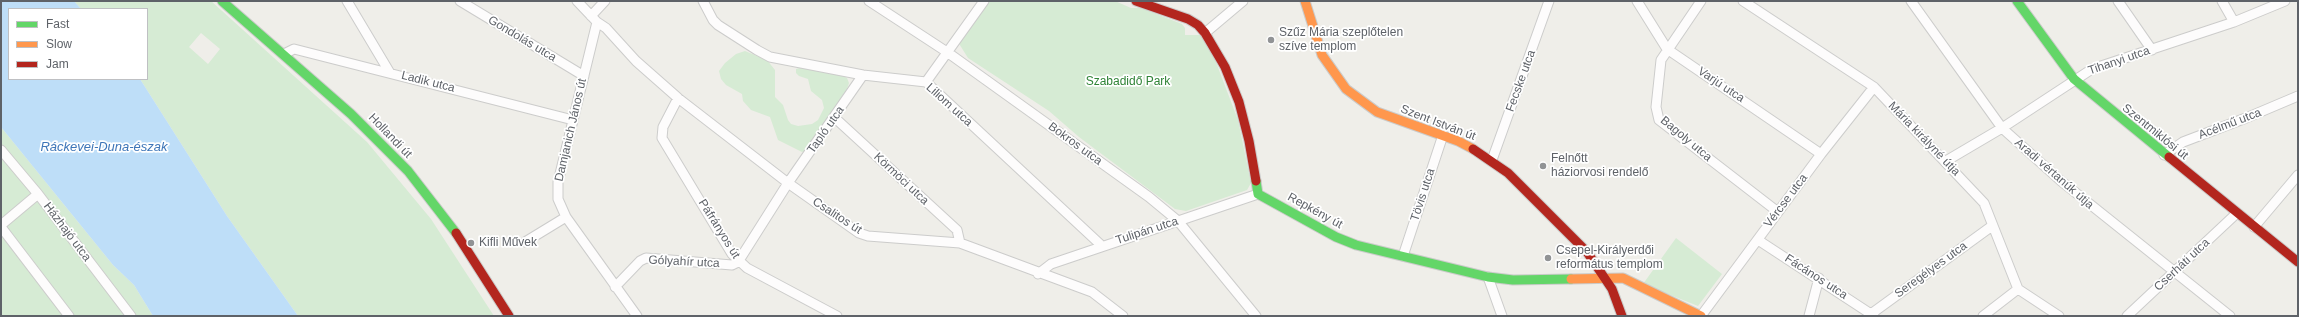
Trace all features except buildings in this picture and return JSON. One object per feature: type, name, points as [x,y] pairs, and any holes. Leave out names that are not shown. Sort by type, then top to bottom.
[{"type":"street","name":"Hollandi út","points":[[222,1],[284,54],[365,127],[408,171],[460,238],[509,316]]},
{"type":"street","points":[[347,1],[390,73]]},
{"type":"street","name":"Gondolás utca","points":[[460,1],[584,76]]},
{"type":"street","points":[[576,1],[594,19],[605,1]]},
{"type":"street","name":"Liliom utca","points":[[703,1],[713,20],[764,54],[863,75],[926,82],[1102,246]]},
{"type":"street","name":"Bokros utca","points":[[869,1],[947,52],[1149,197],[1178,221],[1256,316]]},
{"type":"street","points":[[926,82],[984,1]]},
{"type":"street","points":[[1136,1],[1188,19],[1198,25],[1205,33],[1225,67],[1239,102],[1249,141],[1258,194]]},
{"type":"street","points":[[1205,33],[1243,1]]},
{"type":"street","name":"Szent István út","points":[[1305,1],[1314,36],[1322,55],[1346,89],[1377,112],[1443,135],[1470,147],[1492,160],[1508,173],[1588,252],[1606,279],[1622,316]]},
{"type":"street","name":"Fecske utca","points":[[1492,160],[1549,1]]},
{"type":"street","name":"Varjú utca","points":[[1637,1],[1667,49],[1821,154]]},
{"type":"street","name":"Bagoly utca","points":[[1701,1],[1667,49],[1661,60],[1656,107],[1659,120],[1778,212]]},
{"type":"street","name":"Mária királyné útja","points":[[1743,1],[1874,87],[1946,161],[1984,203],[2018,289]]},
{"type":"street","name":"Aradi vértanúk útja","points":[[1911,1],[2002,128],[2061,181],[2230,316]]},
{"type":"street","name":"Szentmiklósi út","points":[[2017,1],[2074,79],[2164,155],[2298,262]]},
{"type":"street","points":[[2118,1],[2152,50]]},
{"type":"street","points":[[2222,1],[2234,22]]},
{"type":"street","name":"Tihanyi utca","points":[[1946,161],[2002,128],[2074,79],[2092,69],[2234,22],[2285,1]]},
{"type":"street","name":"Damjanich János út","points":[[594,19],[584,76],[557,190],[560,206],[566,217],[637,316]]},
{"type":"street","name":"Csalitos út","points":[[594,19],[606,28],[636,61],[678,98],[788,183],[859,233],[868,236],[960,243],[1038,274],[1092,292],[1123,316]]},
{"type":"street","name":"Ladik utca","points":[[284,54],[294,49],[573,120]]},
{"type":"street","name":"Tapló utca","points":[[738,262],[788,183],[835,118],[863,75]]},
{"type":"street","name":"Vércse utca","points":[[1701,316],[1821,154],[1874,87]]},
{"type":"street","name":"Acélmű utca","points":[[2164,155],[2183,142],[2298,96]]},
{"type":"street","name":"Páfrányos út","points":[[678,98],[663,127],[662,138],[738,262],[837,316]]},
{"type":"street","name":"Körmöci utca","points":[[835,118],[957,230],[960,243]]},
{"type":"street","name":"Tövis utca","points":[[1403,256],[1443,135]]},
{"type":"street","name":"Házhajó utca","points":[[1,150],[38,194],[131,316]]},
{"type":"street","points":[[2254,226],[2298,175]]},
{"type":"street","points":[[38,194],[1,226],[69,316]]},
{"type":"street","name":"Tulipán utca","points":[[1038,274],[1050,264],[1258,194]]},
{"type":"street","name":"Repkény út","points":[[1258,194],[1344,241],[1488,277],[1513,280],[1623,278],[1701,316]]},
{"type":"street","name":"Cserháti utca","points":[[2128,316],[2237,213]]},
{"type":"street","points":[[525,242],[566,217]]},
{"type":"street","name":"Seregélyes utca","points":[[1872,315],[1992,226]]},
{"type":"street","name":"Fácános utca","points":[[1758,240],[1819,278],[1872,315]]},
{"type":"street","name":"Gólyahír utca","points":[[615,287],[640,261],[646,258],[732,265],[738,262]]},
{"type":"street","points":[[1488,277],[1502,316]]},
{"type":"street","points":[[1809,316],[1819,278]]},
{"type":"street","points":[[1983,316],[2018,289],[2059,316]]},
{"type":"green space","points":[[74,1],[211,1],[367,142],[431,219],[494,316],[298,316],[227,216],[141,80],[148,80],[148,8],[80,8]],"holes":[[[201,33],[220,49],[208,64],[189,47]]]},
{"type":"green space","name":"Szabadidő Park","points":[[988,1],[1115,1],[1131,8],[1141,8],[1182,24],[1185,28],[1185,35],[1203,35],[1211,49],[1238,120],[1251,183],[1247,190],[1186,211],[1175,209],[1079,137],[1049,111],[968,58],[958,42]]},
{"type":"green space","points":[[745,51],[767,60],[775,70],[775,97],[783,105],[788,120],[791,124],[798,126],[812,124],[818,120],[824,108],[822,100],[811,91],[808,79],[799,76],[796,73],[796,69],[803,67],[839,74],[847,78],[849,83],[847,89],[806,151],[802,152],[778,140],[770,117],[751,110],[743,101],[742,94],[726,85],[721,79],[719,71],[725,63],[736,54]]},
{"type":"green space","points":[[1,127],[113,265],[134,285],[153,316],[1,316]]},
{"type":"green space","points":[[1676,238],[1722,274],[1698,306],[1643,284]]},
{"type":"water","name":"Ráckevei-Duna-észak","points":[[1,1],[74,1],[80,8],[8,8],[8,80],[141,80],[227,216],[298,316],[153,316],[134,285],[113,265],[1,127]]},
{"type":"traffic: fast","points":[[222,1],[351,114],[408,171],[456,233]]},
{"type":"traffic: fast","points":[[2017,1],[2074,79],[2169,157]]},
{"type":"traffic: fast","points":[[1256,181],[1258,194],[1336,237],[1356,245],[1488,277],[1513,280],[1571,279]]},
{"type":"traffic: slow","points":[[1305,1],[1322,55],[1346,89],[1377,112],[1458,141],[1473,149]]},
{"type":"traffic: slow","points":[[1571,279],[1623,278],[1701,316]]},
{"type":"traffic: jam","points":[[1136,1],[1188,19],[1198,25],[1205,33],[1225,67],[1239,102],[1249,141],[1256,181]]},
{"type":"traffic: jam","points":[[1473,149],[1508,173],[1587,252],[1612,289],[1622,316]]},
{"type":"traffic: jam","points":[[2169,157],[2298,262]]},
{"type":"traffic: jam","points":[[456,233],[509,316]]},
{"type":"place","name":"Szűz Mária szeplőtelen szíve templom","points":[[1271,40]]},
{"type":"place","name":"Felnőtt háziorvosi rendelő","points":[[1543,166]]},
{"type":"place","name":"Kifli Művek","points":[[471,243]]},
{"type":"place","name":"Csepel-Királyerdői református templom","points":[[1548,258]]}]
